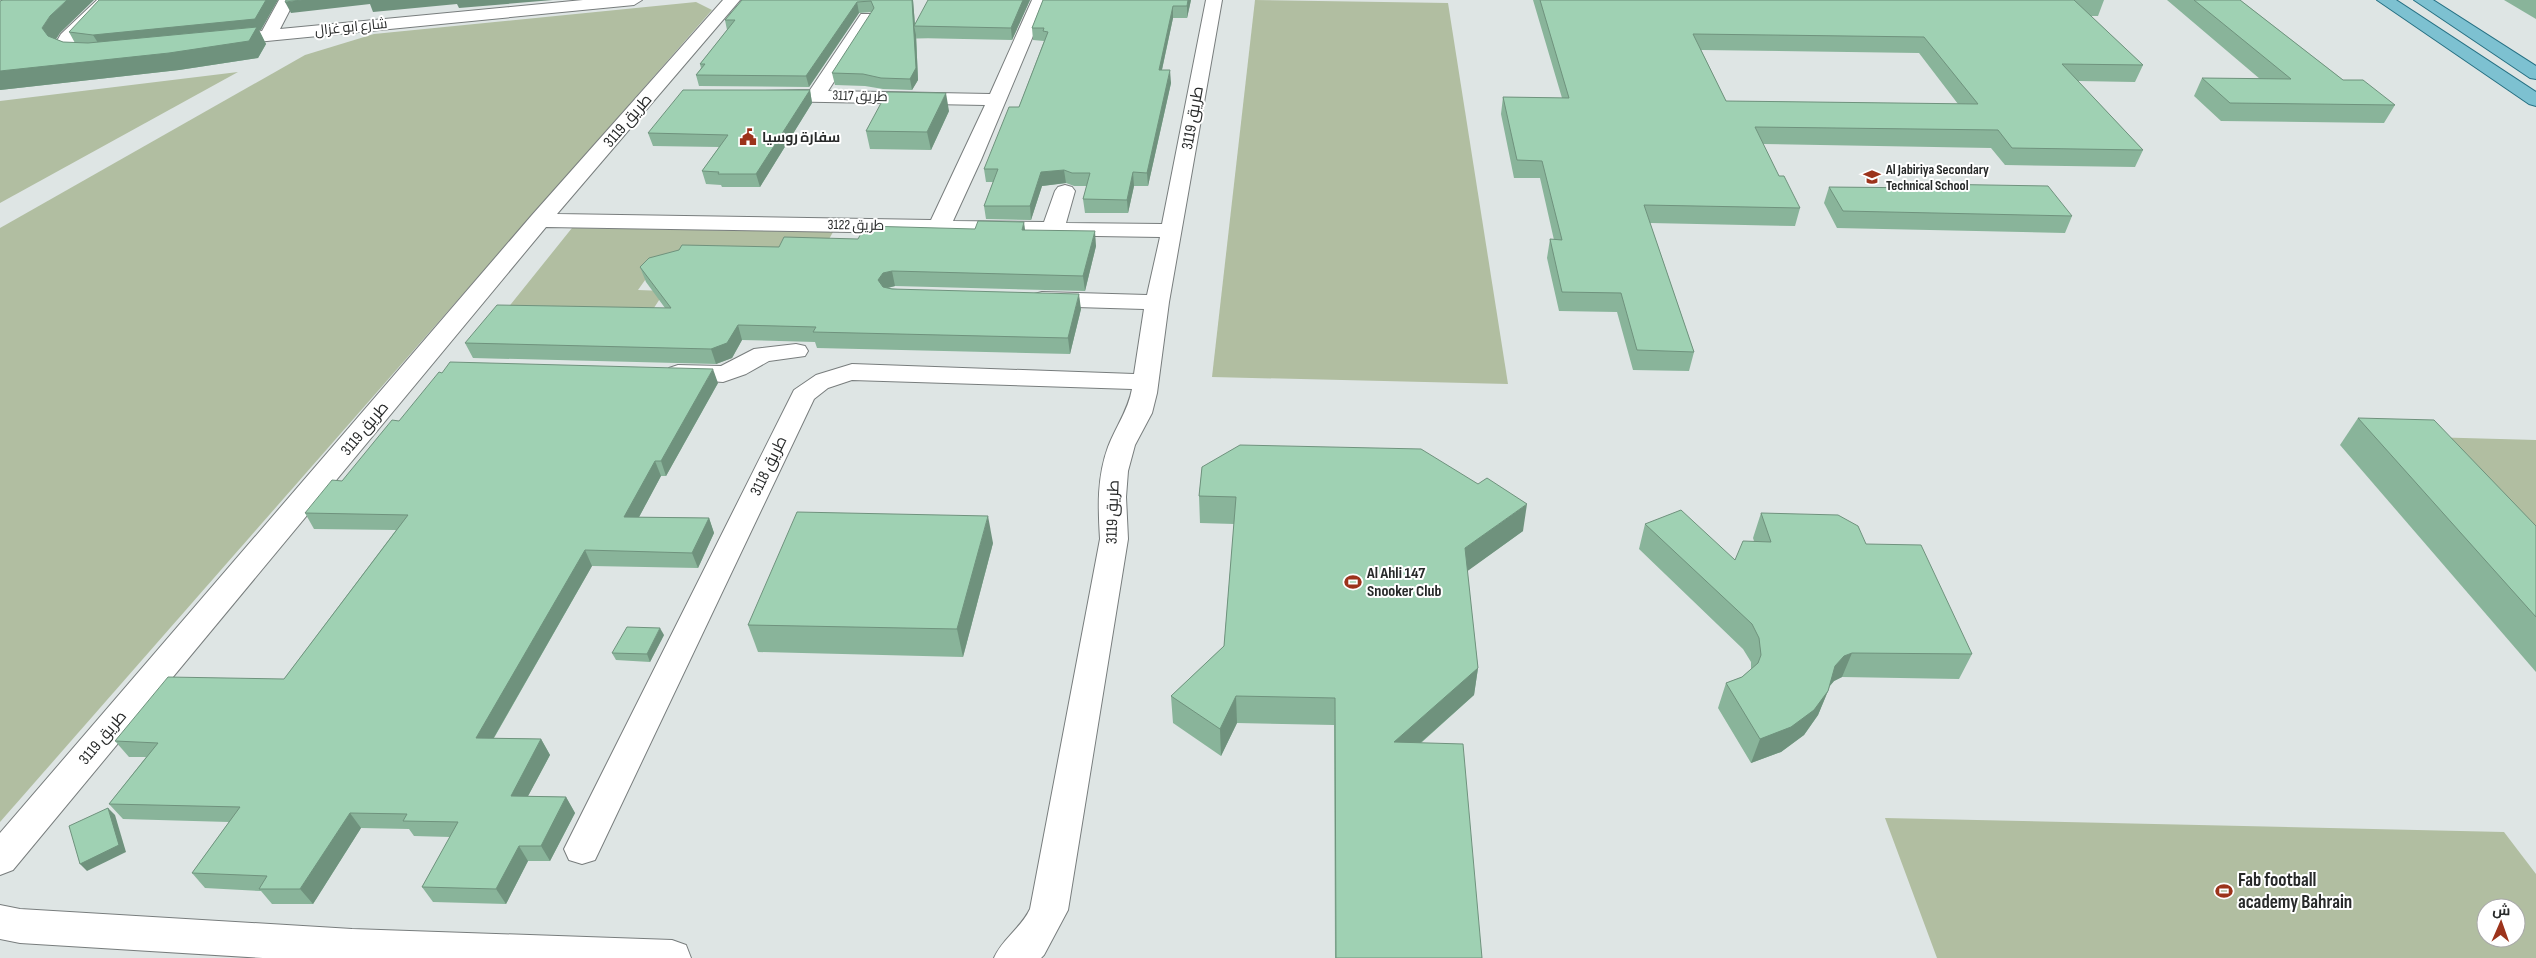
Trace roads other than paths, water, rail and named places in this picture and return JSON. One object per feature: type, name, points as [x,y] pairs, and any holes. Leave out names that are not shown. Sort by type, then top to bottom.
[{"type":"main road","points":[[2385,0],[2536,100]]},
{"type":"main road","points":[[2422,0],[2536,74]]},
{"type":"street","points":[[106,0],[67,38],[63,46],[69,50],[87,54],[113,52]]},
{"type":"street","points":[[269,35],[287,0]]},
{"type":"street","name":"شارع ابو غزال","points":[[211,41],[634,0]]},
{"type":"street","name":"طريق 3119","points":[[0,859],[419,366],[540,220],[661,94],[732,0]]},
{"type":"street","points":[[939,227],[971,160],[995,100],[1040,0]]},
{"type":"street","name":"طريق 3119","points":[[1013,958],[1024,951],[1040,933],[1049,910],[1114,539],[1112,484],[1120,452],[1138,413],[1145,382],[1157,302],[1172,231],[1214,0]]},
{"type":"street","name":"طريق 3117","points":[[816,95],[867,18]]},
{"type":"street","name":"طريق 3117","points":[[758,95],[995,100]]},
{"type":"street","points":[[1054,228],[1064,192]]},
{"type":"street","name":"طريق 3122","points":[[540,220],[1172,231]]},
{"type":"street","points":[[1021,298],[1157,302]]},
{"type":"street","points":[[660,373],[723,374],[737,369],[763,354],[796,351]]},
{"type":"street","points":[[419,366],[445,366]]},
{"type":"street","name":"طريق 3118","points":[[582,849],[803,396],[809,389],[828,378],[852,372],[1145,382]]},
{"type":"street","points":[[0,922],[20,926],[352,946],[556,952],[672,958]]},
{"type":"place","name":"سفارة روسيا","points":[[748,137]]},
{"type":"place","name":"Al Jabiriya Secondary Technical School","points":[[1872,177]]},
{"type":"place","name":"Al Ahli 147 Snooker Club","points":[[1353,582]]},
{"type":"place","name":"Fab football academy Bahrain","points":[[2224,891]]}]
